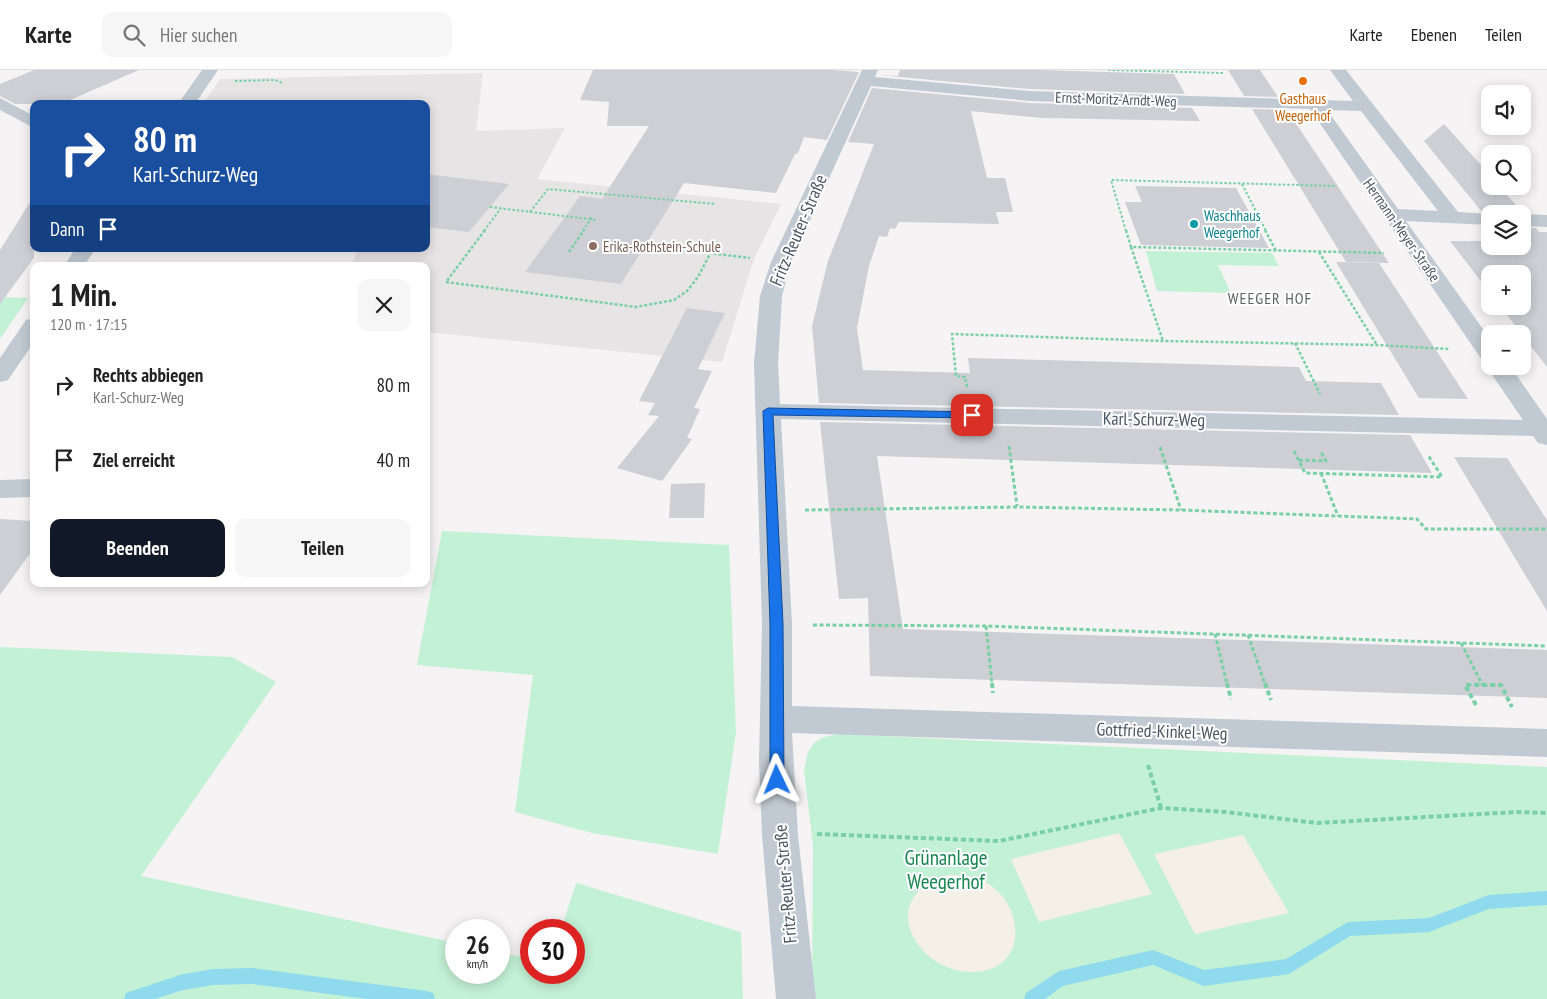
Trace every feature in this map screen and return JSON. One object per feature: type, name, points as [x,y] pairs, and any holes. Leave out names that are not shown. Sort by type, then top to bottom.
[{"type":"street","points":[[1338,70],[1453,218]]},
{"type":"street","name":"Ernst-Moritz-Arndt-Weg","points":[[867,75],[1030,96],[1367,106]]},
{"type":"street","name":"Fritz-Reuter-Straße","points":[[796,999],[780,835],[776,762],[777,624],[766,362],[771,296],[781,262],[867,75]]},
{"type":"street","points":[[189,100],[206,76]]},
{"type":"street","points":[[0,103],[30,121]]},
{"type":"street","name":"Hermann-Meyer-Straße","points":[[1315,105],[1481,341]]},
{"type":"street","points":[[1392,215],[1481,219]]},
{"type":"street","points":[[1531,220],[1547,221]]},
{"type":"street","points":[[0,375],[30,331]]},
{"type":"street","name":"Hermann-Meyer-Straße","points":[[1504,375],[1544,432]]},
{"type":"street","name":"Karl-Schurz-Weg","points":[[768,411],[1410,425],[1544,432]]},
{"type":"street","points":[[0,489],[30,488]]},
{"type":"street","name":"Gottfried-Kinkel-Weg","points":[[777,718],[1547,743]]},
{"type":"path","points":[[1108,70],[1223,72]]},
{"type":"path","points":[[206,76],[275,80],[282,83]]},
{"type":"path","points":[[1164,341],[1131,247],[1111,180],[1372,187]]},
{"type":"path","points":[[1242,184],[1276,251]]},
{"type":"path","points":[[530,212],[548,188],[716,204]]},
{"type":"path","points":[[490,207],[597,220]]},
{"type":"path","points":[[501,208],[446,282],[636,308],[674,300],[687,291],[710,254]]},
{"type":"path","points":[[568,252],[592,218]]},
{"type":"path","points":[[634,244],[781,262]]},
{"type":"path","points":[[1131,247],[1419,254]]},
{"type":"path","points":[[1319,252],[1377,345]]},
{"type":"path","points":[[968,395],[965,376],[956,376],[952,334],[1164,341],[1377,345],[1481,356]]},
{"type":"path","points":[[1295,343],[1334,423]]},
{"type":"path","points":[[1005,415],[1018,507]]},
{"type":"path","points":[[1151,418],[1181,510]]},
{"type":"path","points":[[1280,422],[1305,473],[1442,477],[1410,425]]},
{"type":"path","points":[[1321,474],[1338,516]]},
{"type":"path","points":[[771,510],[1018,507],[1181,510],[1418,519],[1426,529],[1547,529]]},
{"type":"path","points":[[777,624],[986,626],[1547,646]]},
{"type":"path","points":[[986,626],[996,725]]},
{"type":"path","points":[[1215,634],[1240,733]]},
{"type":"path","points":[[1248,635],[1282,734]]},
{"type":"path","points":[[1460,643],[1483,685]]},
{"type":"path","points":[[1146,762],[1161,808]]},
{"type":"path","points":[[780,835],[826,834],[999,841],[1161,808],[1226,812],[1317,822],[1508,812],[1547,813]]},
{"type":"shaded area","name":"Erika-Rothstein-Schule","points":[[483,73],[476,131],[565,128],[537,179],[781,204],[754,259],[722,362],[430,332],[430,262],[353,262],[357,252],[430,252],[430,100],[206,100],[220,79]]},
{"type":"green space","points":[[1146,251],[1272,253],[1279,266],[1218,265],[1231,293],[1157,291]]},
{"type":"green space","points":[[0,297],[28,298],[0,339]]},
{"type":"green space","points":[[442,531],[729,545],[736,732],[718,854],[592,833],[515,812],[533,675],[417,665]]},
{"type":"green space","points":[[0,647],[232,657],[276,682],[141,876],[445,941],[445,984],[510,984],[510,954],[520,957],[520,984],[585,984],[585,919],[565,919],[576,883],[741,932],[743,999],[0,999]]},
{"type":"green space","name":"Grünanlage Weegerhof","points":[[838,734],[1547,767],[1547,999],[812,999],[813,846],[804,770],[808,752],[815,742],[824,737]]},
{"type":"sand","points":[[1119,833],[1152,894],[1039,922],[1011,859]]},
{"type":"sand","points":[[1243,835],[1289,913],[1195,934],[1154,854]]},
{"type":"sand","points":[[949,875],[966,876],[983,881],[994,887],[1009,907],[1014,920],[1014,944],[1008,956],[999,965],[975,972],[952,969],[932,958],[917,942],[909,924],[910,905],[923,888]]},
{"type":"building","points":[[34,70],[139,70],[70,100],[30,100],[30,104],[15,104],[0,96],[0,84]]},
{"type":"building","points":[[593,70],[833,70],[859,72],[827,140],[804,137],[798,153],[795,154],[776,193],[684,183],[621,284],[525,272],[580,196],[602,199],[649,126],[607,126],[609,102],[580,100]]},
{"type":"building","points":[[900,70],[1038,70],[1174,74],[1185,94],[1030,89],[878,75],[898,76]]},
{"type":"building","points":[[1228,70],[1260,70],[1278,97],[1244,96]]},
{"type":"building","points":[[872,88],[1030,103],[1192,108],[1200,121],[1042,118],[971,111],[987,178],[1005,178],[1013,212],[996,212],[999,224],[899,222],[895,229],[890,228],[887,237],[879,236],[869,266],[857,328],[863,370],[970,373],[968,358],[1299,367],[1306,381],[1381,383],[1399,415],[819,403],[812,326],[828,261],[874,144],[848,142]]},
{"type":"building","points":[[1252,109],[1287,110],[1389,263],[1346,262]]},
{"type":"building","points":[[1444,124],[1481,165],[1481,195],[1507,195],[1516,205],[1481,205],[1481,211],[1424,141]]},
{"type":"building","points":[[430,174],[509,184],[469,232],[430,227]]},
{"type":"building","name":"Waschhaus Weegerhof","points":[[1135,186],[1236,188],[1269,248],[1141,245],[1125,202],[1142,202]]},
{"type":"building","points":[[30,202],[30,252],[34,252],[34,258],[0,304],[0,250]]},
{"type":"building","points":[[1531,228],[1536,228],[1539,232],[1547,232],[1547,367],[1531,346],[1531,325],[1515,325],[1507,315],[1531,315],[1531,265],[1481,265],[1481,281],[1450,241],[1481,241],[1481,255],[1531,255]]},
{"type":"building","points":[[1336,262],[1379,263],[1468,399],[1419,398]]},
{"type":"building","points":[[687,308],[725,313],[698,369],[712,371],[694,408],[700,409],[687,438],[692,439],[662,481],[617,468],[659,416],[648,415],[655,403],[639,401]]},
{"type":"building","points":[[820,422],[1410,435],[1432,473],[877,456],[903,629],[1547,650],[1547,698],[870,676],[868,598],[839,599]]},
{"type":"building","points":[[1454,457],[1507,458],[1547,520],[1547,611]]},
{"type":"building","points":[[705,483],[704,518],[669,518],[671,484]]},
{"type":"building","points":[[0,519],[30,521],[30,554],[0,595]]},
{"type":"waterway","points":[[1032,999],[1059,979],[1153,957],[1204,978],[1289,966],[1348,929],[1429,925],[1489,902],[1547,898]]},
{"type":"waterway","points":[[132,999],[183,982],[213,977],[252,976],[427,999]]},
{"type":"place","name":"Gasthaus Weegerhof","points":[[1303,81]]},
{"type":"place","name":"Waschhaus Weegerhof","points":[[1194,224]]},
{"type":"place","name":"Erika-Rothstein-Schule","points":[[593,246]]},
{"type":"district","name":"WEEGER HOF","points":[[1270,298]]},
{"type":"route","points":[[777,780],[777,624],[768,411],[972,415]]}]
